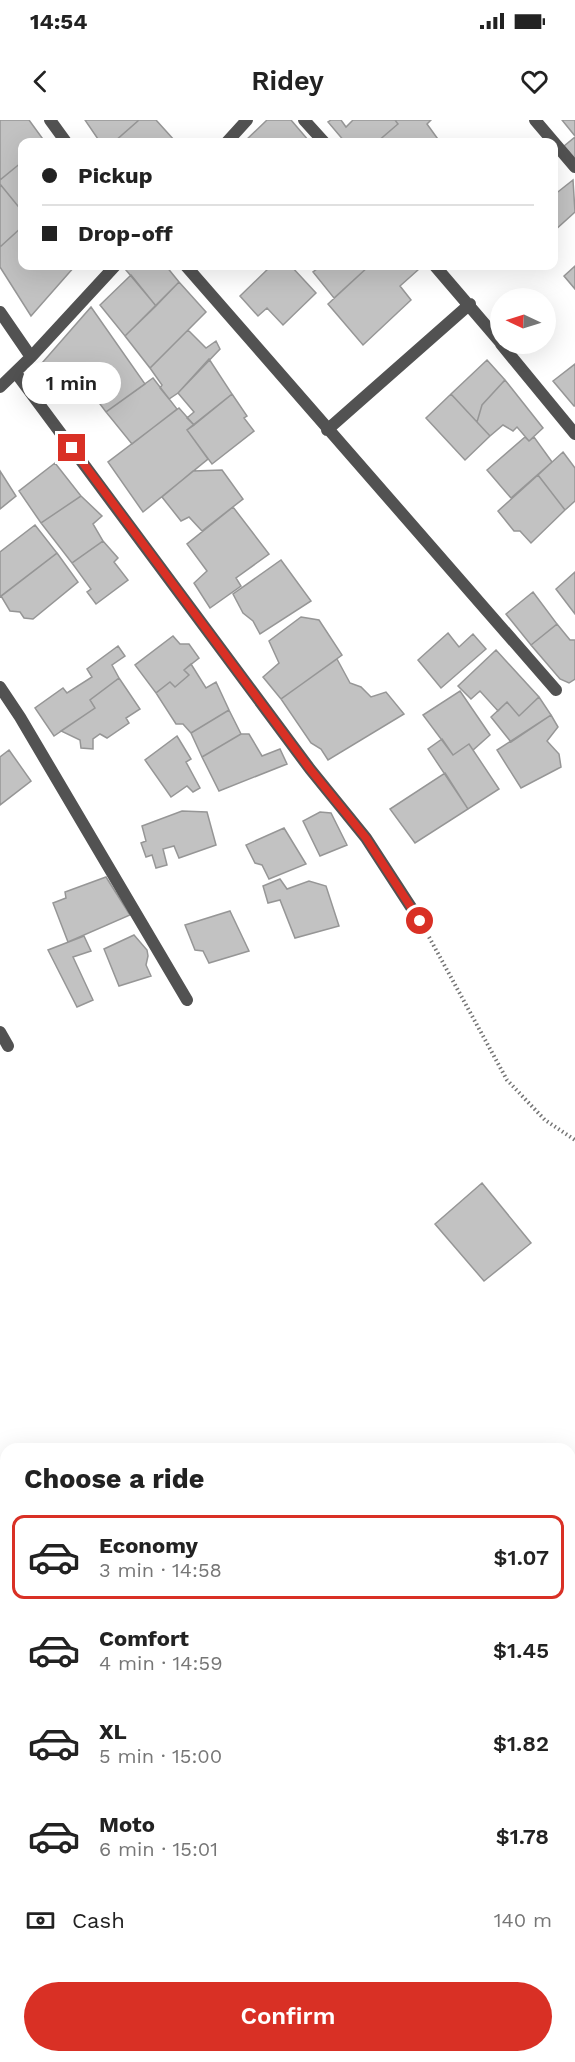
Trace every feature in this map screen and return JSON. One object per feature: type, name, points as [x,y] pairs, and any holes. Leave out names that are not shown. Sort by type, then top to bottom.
[{"type":"street","points":[[50,120],[63,138]]},
{"type":"street","points":[[231,138],[247,120]]},
{"type":"street","points":[[304,120],[320,138]]},
{"type":"street","points":[[535,120],[550,138]]},
{"type":"street","points":[[558,147],[575,167]]},
{"type":"street","points":[[0,387],[16,373],[111,270]]},
{"type":"street","points":[[189,270],[556,690]]},
{"type":"street","points":[[439,270],[490,329]]},
{"type":"street","points":[[327,430],[470,304]]},
{"type":"street","points":[[0,312],[31,357]]},
{"type":"street","points":[[510,354],[575,434]]},
{"type":"street","points":[[16,373],[310,769],[366,838],[420,921]]},
{"type":"street","points":[[0,687],[187,1000]]},
{"type":"street","points":[[0,1032],[8,1046]]},
{"type":"path","points":[[420,921],[507,1080],[545,1120],[575,1140]]},
{"type":"building","points":[[0,120],[29,120],[42,138],[18,138],[18,165],[0,180]]},
{"type":"building","points":[[85,120],[139,120],[119,138],[97,138]]},
{"type":"building","points":[[139,120],[156,120],[172,138],[119,138]]},
{"type":"building","points":[[267,120],[291,120],[306,138],[248,138]]},
{"type":"building","points":[[341,120],[346,127],[353,120],[395,120],[398,124],[382,138],[342,138],[328,122]]},
{"type":"building","points":[[395,120],[431,120],[427,124],[437,138],[382,138],[398,124]]},
{"type":"building","points":[[562,120],[575,120],[575,136]]},
{"type":"building","points":[[575,137],[575,159],[564,146]]},
{"type":"building","points":[[18,165],[18,206],[0,184],[0,180]]},
{"type":"building","points":[[573,180],[575,212],[558,227],[558,192]]},
{"type":"building","points":[[0,184],[18,206],[18,231],[0,247]]},
{"type":"building","points":[[18,231],[18,270],[71,270],[31,316],[0,267],[0,247]]},
{"type":"building","points":[[575,266],[575,289],[564,276]]},
{"type":"building","points":[[126,270],[169,270],[179,282],[156,306]]},
{"type":"building","points":[[267,270],[295,270],[316,293],[283,325],[267,308],[258,316],[240,296]]},
{"type":"building","points":[[316,270],[365,270],[334,298],[313,272]]},
{"type":"building","points":[[365,270],[418,270],[400,286],[411,300],[363,345],[328,304]]},
{"type":"building","points":[[131,275],[156,306],[125,336],[100,305]]},
{"type":"building","points":[[179,282],[206,312],[150,368],[125,336]]},
{"type":"building","points":[[91,307],[145,384],[106,412],[88,388],[66,400],[42,363]]},
{"type":"building","points":[[188,330],[206,348],[216,341],[220,349],[178,393],[169,399],[160,388],[162,385],[150,368]]},
{"type":"building","points":[[209,359],[232,394],[194,425],[187,418],[194,412],[178,393]]},
{"type":"building","points":[[487,360],[505,380],[482,405],[477,422],[451,394]]},
{"type":"building","points":[[575,364],[575,406],[574,406],[553,381]]},
{"type":"building","points":[[153,378],[177,409],[132,444],[106,412]]},
{"type":"building","points":[[505,380],[543,428],[529,441],[517,427],[513,431],[503,425],[490,436],[477,422],[482,405]]},
{"type":"building","points":[[232,394],[247,416],[244,418],[254,431],[212,464],[187,430]]},
{"type":"building","points":[[451,394],[490,436],[465,460],[426,418]]},
{"type":"building","points":[[179,408],[194,425],[187,430],[208,459],[143,512],[108,462]]},
{"type":"building","points":[[525,437],[529,441],[534,437],[552,462],[511,498],[487,470]]},
{"type":"building","points":[[563,452],[575,468],[575,501],[565,510],[538,475]]},
{"type":"building","points":[[55,463],[81,496],[41,523],[19,491]]},
{"type":"building","points":[[222,470],[243,499],[202,531],[189,517],[181,521],[162,497],[193,471]]},
{"type":"building","points":[[0,471],[16,496],[0,509]]},
{"type":"building","points":[[538,475],[565,510],[531,543],[520,531],[514,531],[498,511]]},
{"type":"building","points":[[81,496],[102,516],[93,524],[103,541],[72,563],[41,523]]},
{"type":"building","points":[[233,507],[269,554],[236,578],[241,586],[210,608],[194,583],[207,571],[187,544]]},
{"type":"building","points":[[35,525],[57,553],[0,597],[0,552]]},
{"type":"building","points":[[103,541],[118,558],[114,562],[128,580],[96,604],[87,592],[91,589],[72,563]]},
{"type":"building","points":[[57,553],[78,582],[33,619],[24,618],[20,612],[10,611],[1,596]]},
{"type":"building","points":[[281,560],[311,601],[260,634],[253,621],[243,613],[233,594]]},
{"type":"building","points":[[575,572],[575,614],[556,589]]},
{"type":"building","points":[[533,592],[557,624],[531,645],[506,614]]},
{"type":"building","points":[[301,617],[319,620],[342,655],[281,699],[263,677],[279,663],[269,641]]},
{"type":"building","points":[[557,624],[570,640],[575,640],[575,679],[569,683],[560,679],[531,645]]},
{"type":"building","points":[[448,633],[459,647],[473,634],[486,649],[441,688],[418,660]]},
{"type":"building","points":[[173,636],[180,644],[189,644],[199,658],[184,670],[189,675],[175,687],[170,682],[156,693],[135,665]]},
{"type":"building","points":[[118,646],[125,656],[112,665],[119,678],[90,700],[95,708],[54,736],[35,708],[63,688],[67,693],[92,677],[87,669]]},
{"type":"building","points":[[496,650],[539,697],[519,716],[507,702],[498,711],[480,691],[471,699],[458,686]]},
{"type":"building","points":[[337,659],[350,683],[361,687],[371,697],[386,692],[404,714],[328,760],[321,749],[311,743],[281,699]]},
{"type":"building","points":[[191,664],[206,688],[216,682],[229,710],[191,733],[183,724],[176,724],[156,693],[170,682],[175,687],[189,675],[184,670]]},
{"type":"building","points":[[119,678],[140,709],[126,718],[129,723],[107,738],[100,734],[93,739],[93,749],[81,748],[80,740],[61,731],[95,708],[90,700]]},
{"type":"building","points":[[460,691],[490,735],[473,750],[469,744],[453,755],[423,715]]},
{"type":"building","points":[[539,697],[551,715],[511,742],[491,717],[507,702],[519,716]]},
{"type":"building","points":[[229,710],[241,734],[202,757],[191,733]]},
{"type":"building","points":[[551,715],[558,727],[547,741],[559,754],[561,767],[521,788],[497,750]]},
{"type":"building","points":[[241,734],[249,734],[262,756],[280,749],[287,764],[219,791],[202,757]]},
{"type":"building","points":[[177,736],[191,759],[186,762],[200,788],[193,792],[187,786],[171,797],[145,760]]},
{"type":"building","points":[[442,739],[453,755],[469,744],[499,789],[468,809],[428,749]]},
{"type":"building","points":[[9,750],[31,781],[0,805],[0,757]]},
{"type":"building","points":[[445,773],[468,809],[415,843],[390,809]]},
{"type":"building","points":[[182,811],[207,812],[216,845],[179,858],[174,846],[163,849],[167,865],[156,868],[152,855],[146,857],[141,843],[146,841],[142,826]]},
{"type":"building","points":[[320,812],[331,813],[347,845],[320,856],[303,821]]},
{"type":"building","points":[[284,828],[306,864],[269,879],[262,865],[255,863],[246,845]]},
{"type":"building","points":[[106,877],[130,915],[68,942],[53,903],[66,898],[65,892]]},
{"type":"building","points":[[280,879],[287,889],[309,881],[326,886],[339,926],[295,938],[280,900],[268,903],[263,886]]},
{"type":"building","points":[[230,911],[249,951],[209,963],[203,951],[195,950],[185,925]]},
{"type":"building","points":[[134,935],[147,950],[146,965],[151,976],[119,986],[104,949]]},
{"type":"building","points":[[84,936],[91,951],[73,957],[93,1000],[77,1007],[48,950]]},
{"type":"building","points":[[482,1183],[531,1243],[484,1281],[435,1224]]},
{"type":"route","points":[[72,448],[310,769],[366,838],[420,921]]}]
